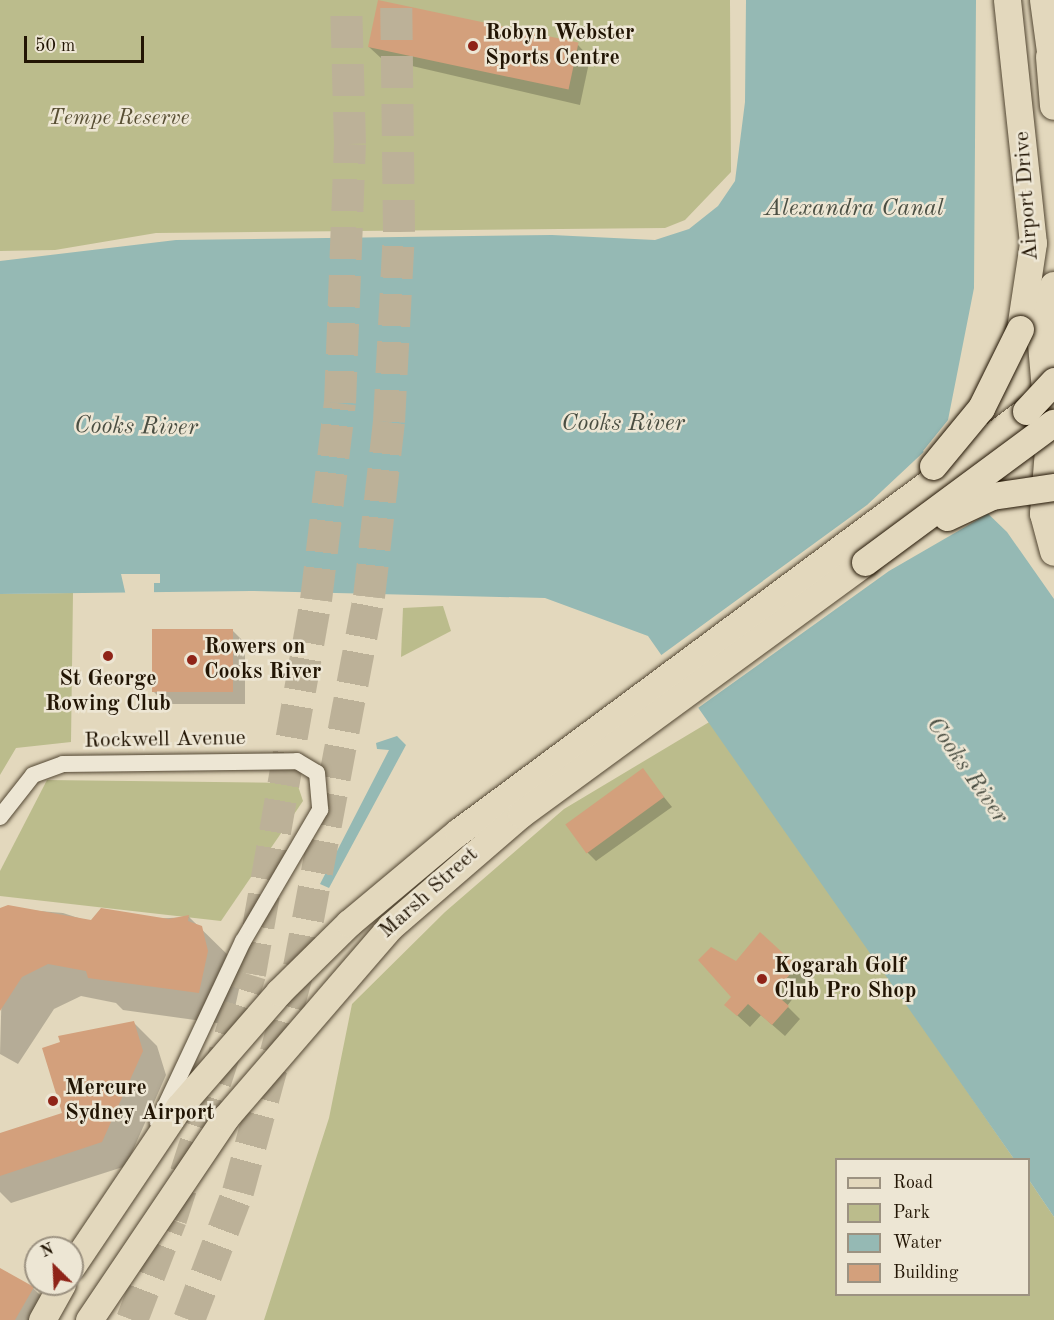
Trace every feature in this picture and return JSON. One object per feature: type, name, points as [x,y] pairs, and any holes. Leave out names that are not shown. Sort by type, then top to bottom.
[{"type":"highway","points":[[1044,0],[1054,74]]},
{"type":"highway","points":[[1049,39],[1054,106]]},
{"type":"highway","points":[[1054,286],[1042,344],[1050,437],[1044,514],[1054,552]]},
{"type":"main road","name":"Airport Drive","points":[[857,553],[969,425],[1003,371],[1020,329],[1033,243],[1007,0]]},
{"type":"main road","points":[[857,553],[1005,429],[1054,381]]},
{"type":"main road","points":[[857,553],[1054,422]]},
{"type":"main road","points":[[857,553],[980,501],[1054,487]]},
{"type":"main road","name":"Marsh Street","points":[[84,1248],[144,1156],[209,1071],[308,962],[420,862],[608,736],[857,553]]},
{"type":"main road","name":"Marsh Street","points":[[90,1320],[147,1229],[292,1035],[390,927],[608,736]]},
{"type":"main road","points":[[74,1320],[147,1229]]},
{"type":"main road","points":[[42,1320],[55,1296]]},
{"type":"street","name":"Rockwell Avenue","points":[[0,817],[24,782],[63,764],[311,765]]},
{"type":"street","name":"Marsh Street","points":[[144,1156],[243,941],[320,810],[320,780],[311,765]]},
{"type":"green space","name":"Tempe Reserve","points":[[0,0],[730,0],[731,172],[685,220],[665,228],[156,233],[55,250],[0,251]]},
{"type":"green space","points":[[73,593],[71,742],[16,748],[0,775],[0,594]]},
{"type":"green space","points":[[443,606],[451,631],[401,657],[403,608]]},
{"type":"green space","points":[[711,721],[1013,1158],[835,1158],[835,1296],[1030,1296],[1030,1181],[1054,1217],[1054,1320],[264,1320],[329,1118],[352,1004],[445,912],[564,809]]},
{"type":"green space","points":[[47,780],[297,783],[303,801],[221,921],[0,896],[0,871]]},
{"type":"water","name":"Cooks River","points":[[746,0],[976,0],[974,288],[948,420],[923,451],[1007,532],[1054,599],[1054,1217],[1030,1181],[1030,1158],[1013,1158],[648,636],[545,598],[251,591],[0,594],[0,261],[176,240],[552,235],[655,240],[689,229],[718,206],[735,181],[745,102]]},
{"type":"water","points":[[397,736],[406,745],[329,888],[320,884],[389,750],[377,749],[376,743]]},
{"type":"pier","points":[[930,446],[927,450],[991,512],[889,571],[698,708],[660,656],[867,505]]},
{"type":"pier","points":[[121,574],[160,574],[160,583],[154,583],[154,596],[126,596]]},
{"type":"building","name":"Robyn Webster Sports Centre","points":[[378,0],[579,43],[569,90],[368,47]]},
{"type":"building","name":"Rowers on Cooks River","points":[[152,629],[233,629],[233,692],[152,692]]},
{"type":"building","points":[[643,768],[664,797],[586,854],[565,824]]},
{"type":"building","points":[[8,905],[91,920],[101,908],[169,919],[189,915],[188,921],[202,926],[208,951],[199,993],[88,978],[86,971],[48,964],[22,977],[0,1011],[0,908]]},
{"type":"building","points":[[760,932],[797,966],[774,993],[789,1006],[772,1025],[748,1004],[737,1016],[724,1005],[731,997],[698,960],[711,947],[736,961]]},
{"type":"building","name":"Mercure Sydney Airport","points":[[134,1021],[143,1051],[102,1142],[0,1176],[0,1133],[62,1113],[42,1048],[60,1042],[58,1036]]},
{"type":"building","points":[[0,1268],[24,1281],[24,1296],[29,1296],[15,1320],[0,1320]]},
{"type":"tunnel","points":[[132,1320],[171,1219],[250,974],[316,600],[340,403],[350,144],[346,0]]},
{"type":"tunnel","points":[[189,1320],[238,1192],[299,967],[369,597],[389,422],[399,232],[396,0]]},
{"type":"place","name":"Robyn Webster Sports Centre","points":[[473,46]]},
{"type":"place","name":"St George Rowing Club","points":[[108,656]]},
{"type":"place","name":"Rowers on Cooks River","points":[[192,660]]},
{"type":"place","name":"Kogarah Golf Club Pro Shop","points":[[762,979]]},
{"type":"place","name":"Mercure Sydney Airport","points":[[53,1101]]},
{"type":"water label","name":"Alexandra Canal","points":[[854,210]]}]
